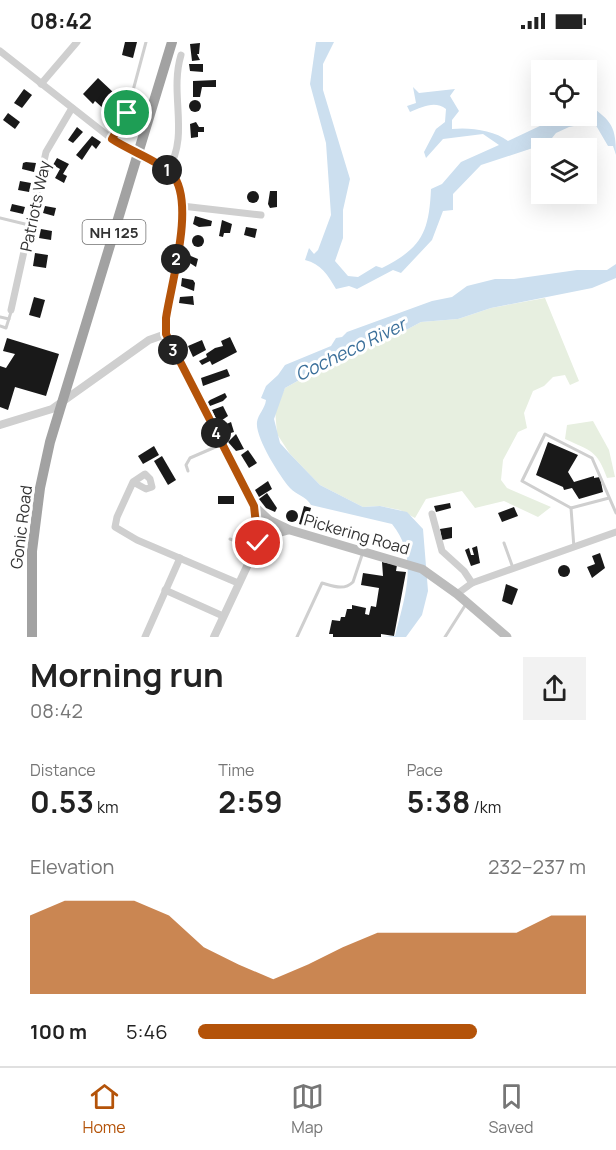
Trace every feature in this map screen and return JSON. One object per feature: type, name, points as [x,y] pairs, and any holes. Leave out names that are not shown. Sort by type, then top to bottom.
[{"type":"highway","name":"NH 125","points":[[60,404],[172,42]]},
{"type":"highway","name":"Gonic Road","points":[[32,637],[30,584],[35,517],[60,404]]},
{"type":"main road","points":[[138,155],[168,170],[180,188],[182,206],[166,334]]},
{"type":"main road","name":"Pickering Road","points":[[166,334],[254,506],[269,520],[290,530],[405,562],[433,575],[507,637]]},
{"type":"main road","points":[[254,506],[258,527]]},
{"type":"main road","points":[[267,536],[290,530]]},
{"type":"street","points":[[41,84],[76,42]]},
{"type":"street","points":[[0,51],[112,139],[138,155]]},
{"type":"street","points":[[168,170],[179,144],[175,84],[181,55]]},
{"type":"street","name":"Patriots Way","points":[[11,310],[46,152],[72,108]]},
{"type":"street","points":[[182,206],[261,215]]},
{"type":"street","points":[[0,425],[29,418],[60,404],[149,340],[166,334]]},
{"type":"street","points":[[133,482],[117,517],[115,527],[137,540],[238,583]]},
{"type":"street","points":[[432,514],[442,551],[464,571],[472,583]]},
{"type":"street","points":[[214,637],[257,546],[271,528],[269,520],[258,527],[257,546]]},
{"type":"street","points":[[458,594],[472,583],[616,532]]},
{"type":"street","points":[[146,637],[180,558]]},
{"type":"street","points":[[165,590],[223,616]]},
{"type":"lane","points":[[112,139],[127,113],[146,42]]},
{"type":"lane","points":[[0,218],[30,225]]},
{"type":"lane","points":[[0,326],[6,328],[11,310]]},
{"type":"lane","points":[[0,317],[9,319]]},
{"type":"lane","points":[[609,498],[571,508],[522,481],[545,435],[592,458],[616,513]]},
{"type":"lane","points":[[189,471],[186,465],[190,458],[221,444]]},
{"type":"lane","points":[[571,508],[574,548]]},
{"type":"lane","points":[[230,540],[257,546]]},
{"type":"lane","points":[[504,543],[514,569]]},
{"type":"lane","points":[[305,637],[298,636],[322,583],[342,587],[350,585],[363,550]]},
{"type":"lane","points":[[445,637],[467,602]]},
{"type":"green space","points":[[545,298],[579,381],[570,385],[565,375],[553,377],[544,386],[533,391],[524,413],[527,428],[518,432],[503,460],[501,480],[507,488],[551,507],[538,517],[504,501],[475,508],[462,491],[426,499],[415,518],[400,510],[380,506],[363,507],[320,485],[290,454],[277,434],[275,409],[285,388],[346,354],[393,337],[421,322],[458,319],[491,308]]},
{"type":"green space","points":[[593,421],[609,450],[615,477],[607,478],[600,462],[592,452],[565,439],[567,425]]},
{"type":"water","points":[[316,42],[334,42],[323,64],[323,90],[350,179],[343,210],[343,238],[335,261],[348,276],[358,277],[376,266],[382,268],[396,261],[415,246],[425,228],[431,189],[442,184],[461,162],[499,145],[483,134],[443,139],[426,158],[424,152],[436,129],[445,122],[446,109],[433,105],[410,112],[407,106],[416,103],[413,87],[419,93],[455,89],[450,96],[459,111],[452,120],[452,129],[481,130],[496,134],[508,141],[540,126],[574,126],[556,133],[552,138],[531,138],[531,149],[481,165],[453,194],[453,210],[443,211],[432,240],[401,273],[393,270],[357,289],[349,286],[336,289],[324,271],[305,260],[309,248],[314,254],[318,250],[331,215],[326,143],[310,84]]},
{"type":"water","points":[[597,112],[608,120],[614,131],[616,155],[613,146],[608,146],[596,126]]},
{"type":"water","name":"Cocheco River","points":[[616,264],[616,278],[592,288],[491,308],[458,319],[421,322],[393,337],[346,354],[285,388],[274,419],[280,443],[320,485],[363,507],[380,506],[407,512],[423,529],[428,591],[422,615],[406,637],[382,637],[395,636],[405,593],[408,565],[401,537],[392,524],[311,505],[290,488],[269,456],[257,429],[257,422],[266,400],[261,398],[266,386],[285,365],[331,346],[336,338],[342,337],[347,332],[432,301],[452,297],[467,286],[495,279],[514,279],[577,270],[607,270]]},
{"type":"building","points":[[125,42],[137,42],[133,58],[122,55]]},
{"type":"building","points":[[200,43],[199,54],[197,54],[200,60],[192,61],[190,44]]},
{"type":"building","points":[[189,64],[203,64],[203,72],[190,71]]},
{"type":"building","points":[[98,78],[114,93],[116,98],[113,101],[125,112],[117,121],[95,101],[93,104],[83,94]]},
{"type":"building","points":[[216,80],[216,87],[202,87],[200,97],[193,97],[193,81]]},
{"type":"building","points":[[24,89],[32,95],[22,108],[14,103]]},
{"type":"building","points":[[195,100],[201,106],[195,112],[189,106]]},
{"type":"building","points":[[8,113],[20,122],[15,129],[3,120]]},
{"type":"building","points":[[196,122],[199,127],[204,127],[204,132],[198,132],[198,137],[191,138],[190,124]]},
{"type":"building","points":[[77,127],[83,132],[73,143],[68,140]]},
{"type":"building","points":[[92,136],[101,142],[96,149],[92,145],[82,160],[76,155]]},
{"type":"building","points":[[57,158],[69,164],[63,174],[67,176],[64,183],[55,178],[60,169],[53,165]]},
{"type":"building","points":[[23,163],[36,163],[34,172],[22,169]]},
{"type":"building","points":[[20,181],[31,183],[29,192],[18,190]]},
{"type":"building","points":[[253,191],[259,197],[253,203],[247,197]]},
{"type":"building","points":[[270,191],[277,191],[277,207],[270,208],[268,204]]},
{"type":"building","points":[[12,204],[25,207],[23,214],[10,211]]},
{"type":"building","points":[[45,206],[56,208],[54,216],[43,213]]},
{"type":"building","points":[[195,216],[212,221],[211,226],[199,227],[193,224]]},
{"type":"building","points":[[222,220],[232,224],[230,233],[224,233],[223,237],[219,236]]},
{"type":"building","points":[[246,227],[257,229],[255,238],[244,235]]},
{"type":"building","points":[[41,229],[52,231],[51,240],[39,238]]},
{"type":"building","points":[[200,235],[204,241],[200,247],[196,247],[192,239]]},
{"type":"building","points":[[35,253],[48,255],[46,268],[33,266]]},
{"type":"building","points":[[186,254],[198,259],[196,267],[185,260]]},
{"type":"building","points":[[182,278],[193,280],[194,291],[181,286]]},
{"type":"building","points":[[193,296],[194,305],[179,303],[180,297]]},
{"type":"building","points":[[34,297],[45,300],[40,318],[29,315]]},
{"type":"building","points":[[230,337],[237,352],[212,365],[210,361],[202,365],[199,361],[207,357],[206,354],[223,346],[221,341]]},
{"type":"building","points":[[7,338],[59,354],[46,396],[15,387],[8,410],[0,407],[0,366],[6,368],[15,354],[3,351]]},
{"type":"building","points":[[202,340],[206,350],[193,357],[188,346]]},
{"type":"building","points":[[227,369],[230,376],[203,386],[201,378]]},
{"type":"building","points":[[225,393],[227,397],[223,401],[210,406],[208,402],[210,400]]},
{"type":"building","points":[[223,406],[228,416],[218,423],[212,410]]},
{"type":"building","points":[[231,422],[234,432],[224,435],[222,426]]},
{"type":"building","points":[[236,434],[244,449],[236,451],[228,442]]},
{"type":"building","points":[[548,442],[578,455],[568,472],[574,482],[594,476],[594,478],[600,477],[603,492],[579,499],[572,488],[564,490],[563,487],[536,475]]},
{"type":"building","points":[[154,446],[159,455],[143,464],[138,456]]},
{"type":"building","points":[[248,450],[257,463],[249,468],[241,455]]},
{"type":"building","points":[[162,456],[176,480],[168,485],[154,461]]},
{"type":"building","points":[[268,481],[272,489],[259,497],[255,490]]},
{"type":"building","points":[[267,493],[277,508],[275,512],[266,508],[259,499]]},
{"type":"building","points":[[218,496],[234,496],[234,504],[218,504]]},
{"type":"building","points":[[450,503],[451,508],[436,512],[434,506]]},
{"type":"building","points":[[304,506],[311,508],[306,526],[299,524]]},
{"type":"building","points":[[514,507],[518,516],[502,522],[498,513]]},
{"type":"building","points":[[294,510],[298,516],[294,522],[290,522],[286,514]]},
{"type":"building","points":[[452,527],[452,538],[442,540],[440,529]]},
{"type":"building","points":[[477,546],[480,563],[471,566],[465,550],[469,548],[471,555],[474,555],[472,548]]},
{"type":"building","points":[[600,553],[605,568],[592,578],[587,567],[595,564],[592,556]]},
{"type":"building","points":[[382,562],[397,565],[396,571],[406,572],[394,636],[381,634],[381,637],[333,637],[333,634],[329,634],[332,620],[340,621],[341,617],[345,617],[347,609],[352,609],[352,605],[366,608],[365,614],[369,615],[371,606],[376,607],[379,588],[361,585],[363,573],[383,576]]},
{"type":"building","points":[[564,565],[570,571],[564,577],[558,571]]},
{"type":"building","points":[[506,584],[518,589],[512,605],[502,601]]},
{"type":"route","points":[[127,113],[112,139],[168,170],[180,188],[182,215],[166,318],[166,334],[254,506],[258,543]]}]
